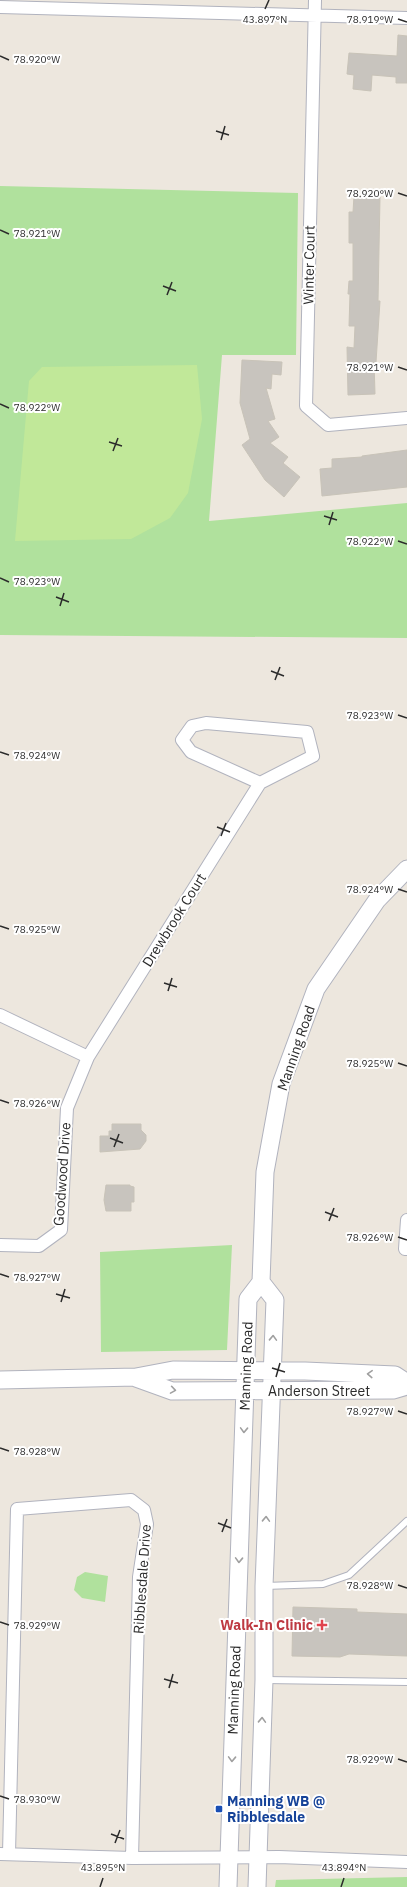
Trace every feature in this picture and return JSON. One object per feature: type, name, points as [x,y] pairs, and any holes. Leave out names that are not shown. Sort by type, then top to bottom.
[{"type":"main road","name":"Manning Road","points":[[228,1887],[248,1299],[261,1282],[266,1172],[281,1084],[316,989],[377,900],[407,868]]},
{"type":"main road","name":"Manning Road","points":[[257,1887],[264,1680],[264,1586],[275,1300],[261,1282]]},
{"type":"main road","name":"Anderson Street","points":[[0,1380],[136,1378],[173,1370],[272,1370],[395,1375],[407,1382]]},
{"type":"main road","name":"Anderson Street","points":[[136,1378],[172,1391],[393,1390],[407,1386]]},
{"type":"street","points":[[314,16],[315,0]]},
{"type":"street","points":[[0,7],[407,18]]},
{"type":"street","name":"Winter Court","points":[[314,16],[306,406],[328,425],[407,418]]},
{"type":"street","points":[[206,723],[307,732],[314,756],[260,782],[191,752],[182,740],[192,726],[206,723]]},
{"type":"street","name":"Drewbrook Court","points":[[88,1057],[260,782]]},
{"type":"street","points":[[0,1015],[88,1057]]},
{"type":"street","name":"Goodwood Drive","points":[[0,1245],[39,1246],[61,1230],[67,1108],[88,1057]]},
{"type":"street","points":[[407,1220],[405,1250],[407,1249]]},
{"type":"street","name":"Ribblesdale Drive","points":[[132,1858],[139,1577],[147,1524],[144,1510],[131,1500],[18,1509],[4,1854],[132,1858],[258,1857],[407,1862]]},
{"type":"lane","points":[[264,1586],[323,1584],[349,1574],[407,1521]]},
{"type":"lane","points":[[264,1680],[407,1682]]},
{"type":"green space","points":[[0,186],[298,193],[296,355],[222,355],[209,521],[407,503],[407,638],[0,635]]},
{"type":"green space","points":[[197,365],[202,419],[188,493],[170,518],[131,539],[15,541],[29,381],[42,367]]},
{"type":"green space","points":[[232,1245],[227,1350],[101,1352],[100,1252]]},
{"type":"green space","points":[[85,1572],[108,1576],[105,1602],[82,1598],[74,1590],[77,1577]]},
{"type":"green space","points":[[407,1877],[407,1887],[275,1887],[276,1880]]},
{"type":"building","points":[[398,35],[407,36],[407,83],[396,83],[396,77],[372,75],[371,91],[353,89],[354,75],[347,74],[349,53],[397,56]]},
{"type":"building","points":[[354,196],[380,197],[378,301],[380,301],[376,362],[374,362],[375,394],[348,395],[347,347],[354,348],[355,326],[349,326],[350,294],[348,294],[349,281],[353,281],[353,243],[349,243],[349,212],[353,212]]},
{"type":"building","points":[[242,360],[282,362],[281,375],[272,374],[271,389],[266,388],[275,419],[268,421],[279,437],[270,443],[288,457],[283,463],[300,477],[284,497],[265,480],[242,445],[250,439],[240,403]]},
{"type":"building","points":[[407,450],[407,487],[322,496],[320,469],[332,468],[332,459],[362,457]]},
{"type":"building","points":[[112,1124],[141,1124],[141,1130],[146,1135],[146,1141],[140,1149],[100,1152],[100,1136],[109,1136],[109,1131],[112,1131]]},
{"type":"building","points":[[106,1185],[130,1185],[134,1187],[134,1202],[131,1202],[131,1211],[106,1211],[104,1200]]},
{"type":"building","points":[[293,1607],[357,1609],[357,1612],[407,1614],[407,1656],[349,1654],[340,1657],[292,1656]]},
{"type":"place","name":"Walk-In Clinic","points":[[322,1625]]},
{"type":"place","name":"Manning WB @ Ribblesdale","points":[[219,1809]]}]
